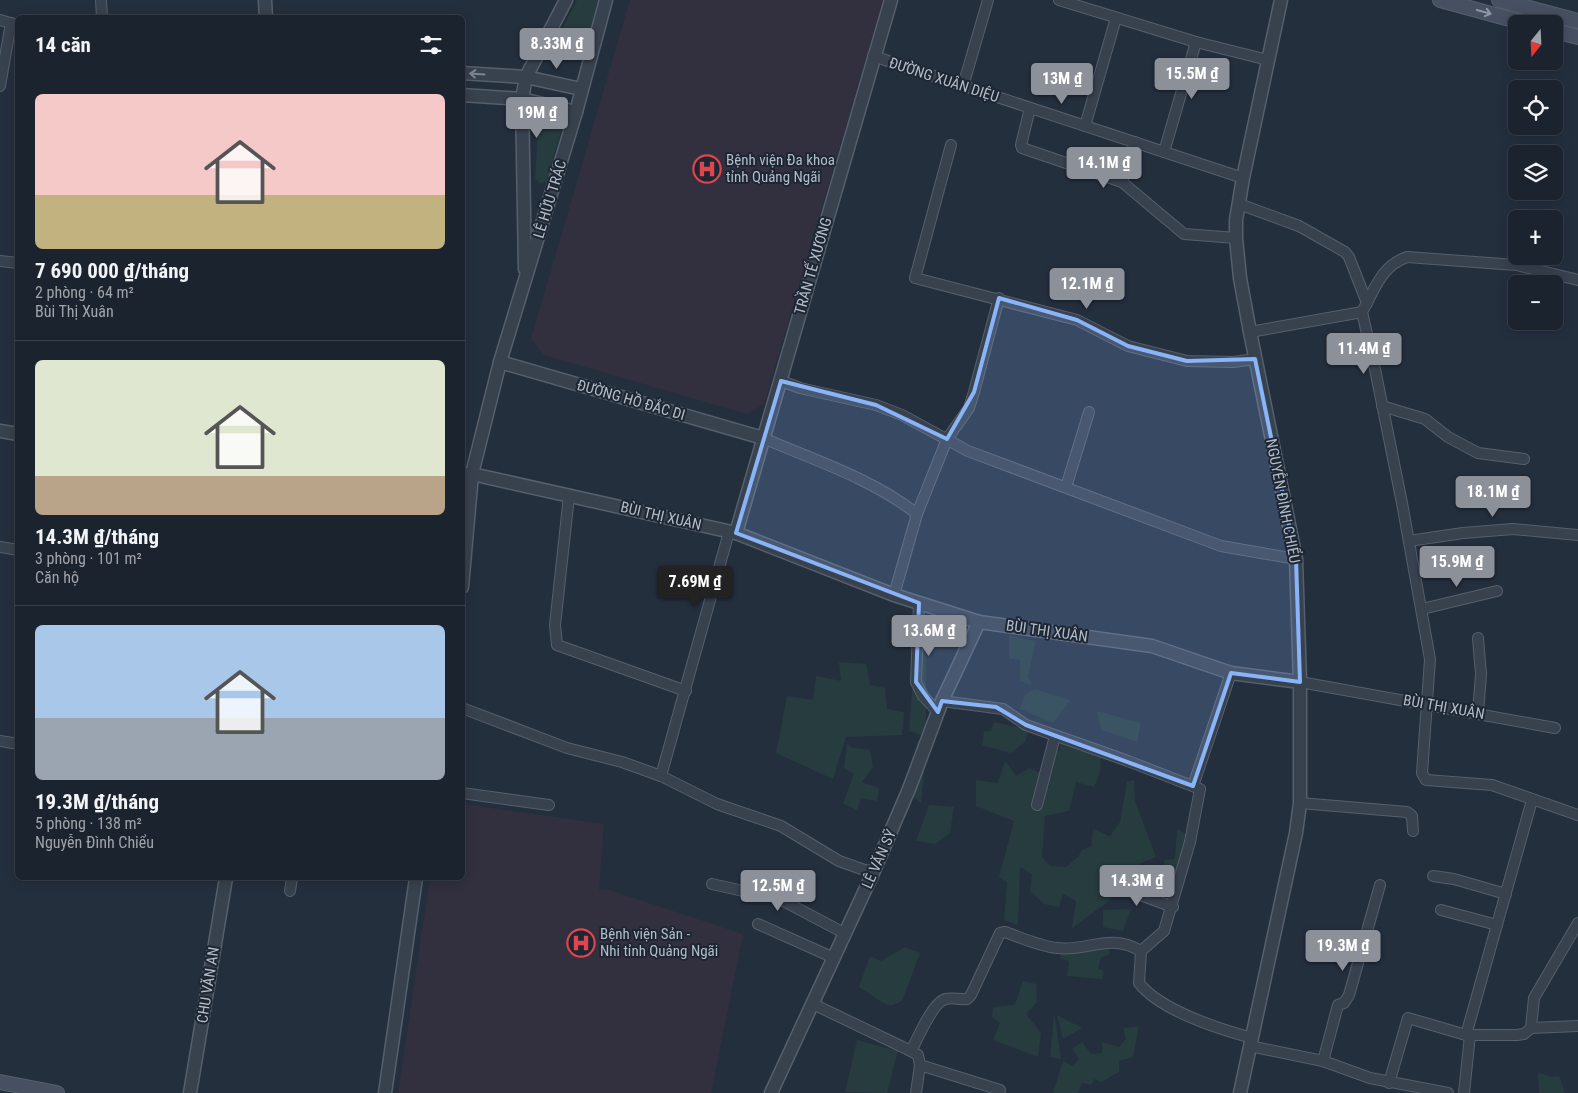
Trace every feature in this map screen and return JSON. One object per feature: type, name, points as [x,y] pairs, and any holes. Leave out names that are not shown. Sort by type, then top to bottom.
[{"type":"main road","points":[[1440,0],[1508,19]]},
{"type":"main road","points":[[1499,0],[1578,21]]},
{"type":"main road","points":[[1563,33],[1578,37]]},
{"type":"main road","points":[[0,1082],[58,1093]]},
{"type":"street","points":[[101,0],[102,15]]},
{"type":"street","points":[[265,0],[266,15]]},
{"type":"street","name":"LÊ HỮU TRÁC","points":[[525,282],[522,98],[526,77],[566,0]]},
{"type":"street","name":"LÊ HỮU TRÁC","points":[[465,519],[467,474],[576,112],[606,0]]},
{"type":"street","name":"TRẦN TẾ XƯƠNG","points":[[733,532],[781,381],[890,0]]},
{"type":"street","points":[[962,86],[988,0]]},
{"type":"street","points":[[1059,0],[1196,42],[1268,60]]},
{"type":"street","name":"NGUYỄN ĐÌNH CHIỂU","points":[[1240,1093],[1296,833],[1300,803],[1300,682],[1296,559],[1255,359],[1240,278],[1236,238],[1243,178],[1281,0]]},
{"type":"street","points":[[1085,126],[1116,18]]},
{"type":"street","points":[[0,20],[14,25],[0,86]]},
{"type":"street","points":[[1164,152],[1196,42]]},
{"type":"street","name":"ĐƯỜNG XUÂN DIỆU","points":[[873,56],[1243,178]]},
{"type":"street","points":[[465,73],[526,77],[581,89]]},
{"type":"street","points":[[465,95],[522,98],[576,112]]},
{"type":"street","points":[[1030,108],[1021,144],[1022,148],[1122,182],[1184,234],[1236,238]]},
{"type":"street","points":[[1122,182],[1135,142]]},
{"type":"street","points":[[951,145],[916,278],[1078,320],[1128,346],[1186,361],[1233,362],[1255,359]]},
{"type":"street","points":[[1239,204],[1299,226],[1338,247],[1349,257],[1367,303]]},
{"type":"street","points":[[1578,280],[1516,265],[1407,257],[1394,262],[1384,272],[1362,312],[1376,369],[1430,658],[1422,773],[1426,780],[1492,785],[1578,815]]},
{"type":"street","points":[[0,261],[15,263]]},
{"type":"street","points":[[894,595],[916,514],[947,439],[969,408],[999,298]]},
{"type":"street","points":[[1250,332],[1362,312]]},
{"type":"street","name":"ĐƯỜNG HỒ ĐẮC DI","points":[[500,362],[763,438]]},
{"type":"street","points":[[781,381],[800,388],[876,405],[902,415],[947,439],[1001,464],[1221,546],[1296,559]]},
{"type":"street","points":[[1382,406],[1425,419],[1448,437],[1478,453],[1524,460]]},
{"type":"street","points":[[1066,487],[1089,412]]},
{"type":"street","points":[[0,432],[15,434]]},
{"type":"street","points":[[763,438],[839,471],[900,501],[916,514]]},
{"type":"street","name":"BÙI THỊ XUÂN","points":[[467,474],[733,532],[894,595],[979,622],[1152,646],[1232,673],[1300,682],[1555,728]]},
{"type":"street","points":[[569,496],[555,625],[557,645],[686,691]]},
{"type":"street","points":[[1409,541],[1463,533],[1513,529],[1578,536]]},
{"type":"street","points":[[661,776],[733,532]]},
{"type":"street","points":[[0,548],[15,550]]},
{"type":"street","points":[[1422,609],[1496,591]]},
{"type":"street","points":[[919,603],[916,682],[923,696],[940,707],[996,707],[1003,709],[1026,725],[1200,789],[1201,793],[1173,907],[1164,931],[1141,951],[1138,983],[1149,994],[1190,1017],[1251,1042],[1322,1061],[1370,1078],[1448,1093]]},
{"type":"street","name":"LÊ VĂN SỸ","points":[[771,1093],[873,873],[909,789],[940,707],[979,622]]},
{"type":"street","points":[[1478,638],[1480,674],[1478,713]]},
{"type":"street","points":[[1193,786],[1232,673]]},
{"type":"street","points":[[465,709],[567,748],[622,762],[661,776],[717,804],[781,826],[838,861],[873,873]]},
{"type":"street","points":[[1037,805],[1055,736]]},
{"type":"street","points":[[0,741],[15,744]]},
{"type":"street","points":[[465,793],[550,805]]},
{"type":"street","points":[[1464,1093],[1468,1035],[1532,800]]},
{"type":"street","points":[[1300,803],[1407,812],[1412,816],[1413,831]]},
{"type":"street","points":[[1433,876],[1454,879],[1506,894]]},
{"type":"street","name":"CHU VĂN AN","points":[[190,1093],[226,880]]},
{"type":"street","points":[[290,891],[292,880]]},
{"type":"street","points":[[385,1093],[416,880]]},
{"type":"street","points":[[712,884],[761,895],[772,895],[846,934]]},
{"type":"street","points":[[1111,884],[1173,907]]},
{"type":"street","points":[[1322,1061],[1338,1005],[1349,996],[1380,885]]},
{"type":"street","points":[[1441,910],[1497,925]]},
{"type":"street","points":[[1531,1028],[1534,998],[1578,923]]},
{"type":"street","points":[[758,924],[834,958]]},
{"type":"street","points":[[911,1051],[934,1008],[940,1002],[946,999],[966,999],[970,995],[1000,933],[1005,932],[1057,948],[1110,942],[1141,951]]},
{"type":"street","points":[[813,1004],[918,1055],[920,1065],[916,1093]]},
{"type":"street","points":[[1390,1083],[1408,1018],[1468,1035],[1517,1035],[1524,1034],[1531,1028],[1578,1026]]},
{"type":"street","points":[[920,1065],[1000,1090]]},
{"type":"highlighted area","points":[[999,298],[1077,320],[1128,346],[1187,361],[1255,359],[1296,559],[1300,682],[1231,673],[1193,786],[1026,725],[996,707],[942,701],[938,712],[916,682],[919,603],[736,533],[781,381],[876,405],[947,439],[974,392]]},
{"type":"shaded area","name":"Bệnh viện Đa khoa tỉnh Quảng Ngãi","points":[[630,0],[883,0],[764,404],[747,414],[544,355],[531,339]]},
{"type":"shaded area","name":"Bệnh viện Sản - Nhi tỉnh Quảng Ngãi","points":[[465,804],[604,824],[599,890],[609,890],[743,934],[711,1093],[398,1093],[430,880],[465,880]]},
{"type":"green space","points":[[577,0],[601,0],[587,44],[579,48],[572,48],[563,46],[558,37]]},
{"type":"green space","points":[[549,121],[558,123],[562,128],[546,182],[540,183],[535,179],[538,131],[541,123]]},
{"type":"green space","points":[[1009,635],[1036,641],[1028,676],[1032,685],[1020,681],[1020,660],[1009,658]]},
{"type":"green space","points":[[915,653],[926,653],[926,737],[909,731]]},
{"type":"green space","points":[[839,662],[866,664],[870,685],[885,688],[887,709],[904,712],[902,735],[846,737],[833,779],[776,753],[787,696],[813,700],[816,676],[841,681]]},
{"type":"green space","points":[[1035,689],[1070,700],[1053,723],[1020,709],[1025,694]]},
{"type":"green space","points":[[1097,711],[1141,723],[1137,742],[1101,730]]},
{"type":"green space","points":[[1020,719],[1031,725],[1025,742],[1011,753],[982,745],[984,731],[991,731],[994,722],[1017,727]]},
{"type":"green space","points":[[1062,737],[1101,748],[1100,773],[1094,787],[1076,782],[1069,811],[1045,816],[1042,857],[1050,866],[1066,867],[1079,856],[1081,851],[1091,846],[1093,829],[1110,836],[1120,822],[1127,782],[1134,780],[1135,801],[1156,857],[1139,864],[1137,892],[1115,879],[1111,886],[1121,892],[1072,928],[1076,901],[1063,894],[1059,907],[1044,904],[1030,891],[1032,874],[1020,867],[1018,925],[1004,920],[1007,882],[999,877],[1014,821],[976,806],[976,780],[998,783],[1005,761],[1016,776],[1029,768],[1041,773],[1049,749],[1059,751]]},
{"type":"green space","points":[[918,740],[927,742],[921,803],[906,791],[913,776]]},
{"type":"green space","points":[[847,744],[851,747],[870,750],[873,767],[862,782],[879,788],[877,801],[861,798],[857,810],[843,803],[854,774],[844,768]]},
{"type":"green space","points":[[929,805],[954,807],[950,833],[935,844],[916,841]]},
{"type":"green space","points":[[1177,829],[1193,838],[1178,890],[1161,885],[1166,874],[1162,870],[1165,860],[1175,859]]},
{"type":"green space","points":[[1131,909],[1123,931],[1103,927],[1103,910]]},
{"type":"green space","points":[[1110,940],[1109,955],[1101,957],[1098,969],[1104,971],[1102,979],[1067,976],[1069,961],[1060,959],[1063,948]]},
{"type":"green space","points":[[905,947],[920,953],[902,1001],[891,1006],[859,987],[870,956],[881,961]]},
{"type":"green space","points":[[1023,981],[1036,984],[1037,1002],[1026,1014],[1041,1033],[1038,1057],[993,1040],[1000,1023],[992,1017],[993,1007],[1015,1005]]},
{"type":"green space","points":[[1057,1015],[1082,1028],[1063,1039]]},
{"type":"green space","points":[[1055,1017],[1061,1059],[1050,1057]]},
{"type":"green space","points":[[1139,1026],[1133,1057],[1119,1061],[1119,1072],[1101,1082],[1094,1079],[1091,1085],[1082,1083],[1078,1093],[1053,1093],[1063,1061],[1072,1066],[1079,1059],[1072,1049],[1082,1042],[1091,1054],[1102,1053],[1102,1042],[1119,1047],[1126,1039],[1123,1028]]},
{"type":"green space","points":[[857,1040],[898,1051],[887,1093],[845,1092]]},
{"type":"green space","points":[[1538,1072],[1551,1077],[1559,1076],[1565,1093],[1539,1093]]},
{"type":"place","name":"Bệnh viện Đa khoa tỉnh Quảng Ngãi","points":[[707,169]]},
{"type":"place","name":"Bệnh viện Sản - Nhi tỉnh Quảng Ngãi","points":[[581,943]]}]
